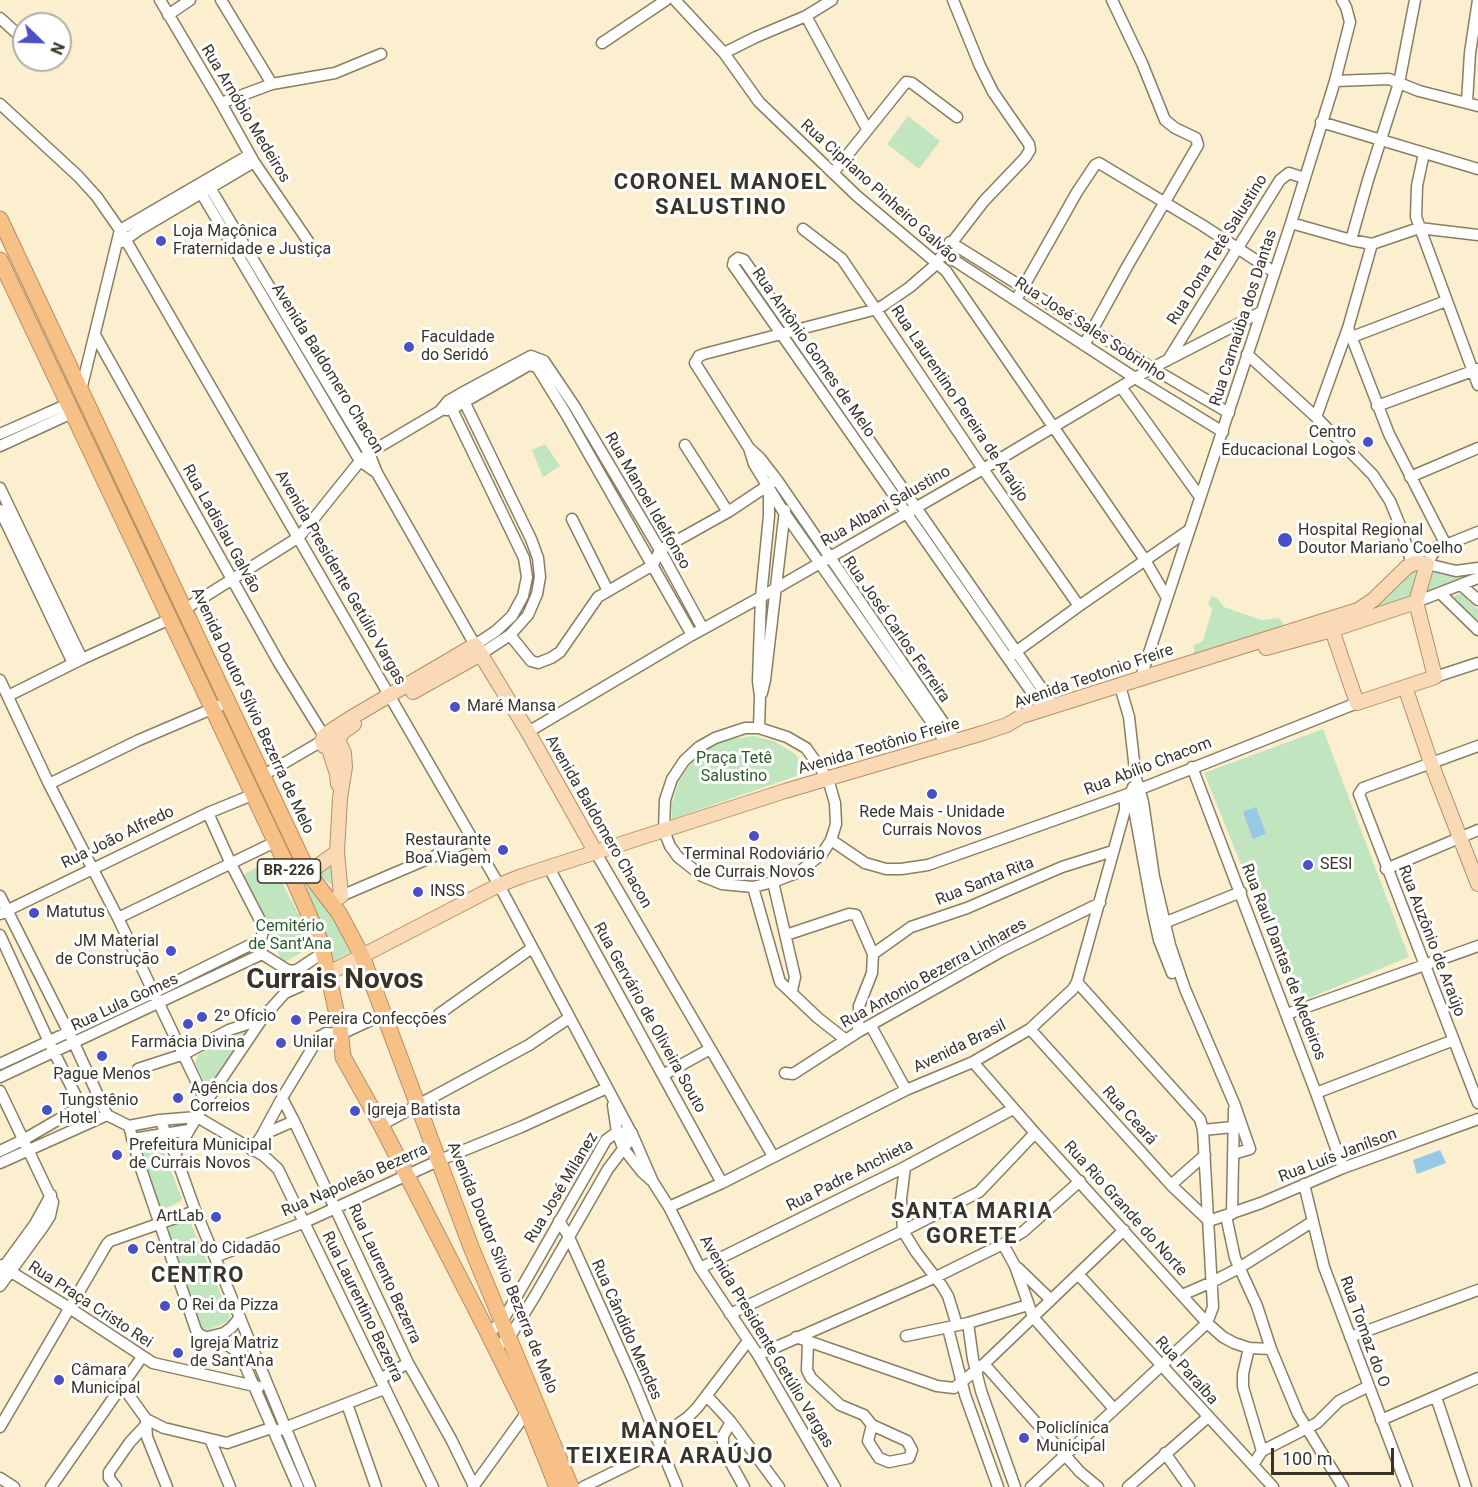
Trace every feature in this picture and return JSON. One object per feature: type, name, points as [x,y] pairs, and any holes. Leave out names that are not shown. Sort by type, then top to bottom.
[{"type":"highway","name":"Avenida Doutor Sílvio Bezerra de Melo","points":[[0,219],[309,874],[335,899],[362,956],[471,1246],[509,1338],[532,1409],[553,1460],[571,1487]]},
{"type":"highway","name":"Avenida Doutor Sílvio Bezerra de Melo","points":[[0,260],[295,883],[324,952],[341,1034],[343,1058],[381,1125],[495,1348],[532,1409]]},
{"type":"highway","points":[[450,1259],[471,1246]]},
{"type":"highway","name":"Avenida Doutor Sílvio Bezerra de Melo","points":[[553,1460],[557,1487]]},
{"type":"main road","points":[[1411,559],[1427,564],[1416,602],[1435,676]]},
{"type":"main road","name":"Avenida Teotonio Freire","points":[[1007,725],[1024,726],[1330,624],[1373,600],[1411,559]]},
{"type":"main road","name":"Avenida Teotonio Freire","points":[[1007,725],[1022,716],[1142,678],[1416,602]]},
{"type":"main road","points":[[1330,624],[1357,703]]},
{"type":"main road","points":[[335,899],[339,798],[330,740],[392,699],[478,649]]},
{"type":"main road","name":"Avenida Baldomero Chacon","points":[[478,649],[596,853]]},
{"type":"main road","name":"Rua Abílio Chacom","points":[[1357,703],[1435,676]]},
{"type":"main road","points":[[1405,687],[1478,884]]},
{"type":"main road","name":"Avenida Teotônio Freire","points":[[327,974],[499,885],[828,779],[1007,725]]},
{"type":"main road","points":[[295,883],[337,852]]},
{"type":"street","name":"Rua Arnóbio Medeiros","points":[[160,0],[251,158],[308,241]]},
{"type":"street","points":[[168,15],[190,0]]},
{"type":"street","points":[[221,0],[272,84]]},
{"type":"street","points":[[602,43],[666,0]]},
{"type":"street","name":"Rua Cipriano Pinheiro Galvão","points":[[675,0],[724,53],[759,102],[857,196],[940,257],[1145,560],[1167,598]]},
{"type":"street","points":[[724,53],[806,16],[820,2],[832,0]]},
{"type":"street","points":[[782,334],[877,309],[910,287],[940,257],[950,242],[1030,150],[1027,140],[993,92],[953,0]]},
{"type":"street","points":[[1084,345],[1128,265],[1193,157],[1199,141],[1175,128],[1166,120],[1112,0]]},
{"type":"street","name":"Rua Carnaúba dos Dantas","points":[[1142,678],[1291,223],[1335,81],[1350,22],[1342,0]]},
{"type":"street","points":[[1351,240],[1399,83],[1415,0]]},
{"type":"street","points":[[1467,102],[1470,52],[1478,0]]},
{"type":"street","points":[[806,16],[867,129]]},
{"type":"street","points":[[0,18],[12,29]]},
{"type":"street","points":[[221,103],[272,84],[334,73],[381,54]]},
{"type":"street","points":[[1335,81],[1389,79],[1419,91],[1478,106]]},
{"type":"street","points":[[833,172],[906,82],[912,83],[957,117]]},
{"type":"street","name":"Avenida Presidente Getúlio Vargas","points":[[0,104],[78,176],[97,197],[123,235],[499,885],[632,1134],[653,1182],[669,1207],[700,1268],[758,1355],[835,1487]]},
{"type":"street","points":[[1321,122],[1478,169]]},
{"type":"street","points":[[1424,153],[1415,201],[1416,217],[1446,301],[1475,370],[1478,386]]},
{"type":"street","points":[[81,390],[115,248],[123,235],[251,158]]},
{"type":"street","points":[[1016,300],[1077,192],[1095,165],[1099,163],[1274,272]]},
{"type":"street","name":"Rua Dona Tetê Salustino","points":[[1168,360],[1280,180],[1288,173],[1304,178]]},
{"type":"street","name":"Avenida Baldomero Chacon","points":[[203,187],[369,453],[377,473],[478,649]]},
{"type":"street","name":"Avenida Baldomero Chacon","points":[[203,187],[360,461],[377,473]]},
{"type":"street","points":[[1291,223],[1372,244],[1419,228],[1478,236]]},
{"type":"street","name":"Rua Laurentino Pereira de Araújo","points":[[803,229],[842,259],[983,469],[1079,606]]},
{"type":"street","name":"Rua José Sales Sobrinho","points":[[950,242],[1152,368],[1229,413]]},
{"type":"street","points":[[1316,417],[1350,332],[1372,244]]},
{"type":"street","name":"Rua José Sales Sobrinho","points":[[940,257],[1016,300],[1223,432]]},
{"type":"street","name":"Rua Antônio Gomes de Melo","points":[[824,385],[782,334],[733,265],[738,258],[744,260],[793,330],[824,385],[882,468],[916,507],[969,604],[1012,655],[1049,708]]},
{"type":"street","points":[[1350,332],[1446,301]]},
{"type":"street","name":"Rua Albani Salustino","points":[[528,732],[692,635],[775,590],[983,469],[1152,368],[1261,312]]},
{"type":"street","points":[[1350,332],[1377,406],[1441,546]]},
{"type":"street","name":"Rua José Carlos Ferreira","points":[[782,334],[699,356],[695,363],[696,367],[749,448],[754,464],[793,505],[824,560],[951,743]]},
{"type":"street","name":"Rua Ladislau Galvão","points":[[95,335],[279,663],[330,740]]},
{"type":"street","points":[[1247,354],[1316,417],[1373,475],[1383,488],[1401,528],[1411,559],[1478,531]]},
{"type":"street","points":[[185,609],[299,537],[369,453],[462,398],[531,364],[537,367],[558,392]]},
{"type":"street","points":[[1377,406],[1475,370]]},
{"type":"street","points":[[1121,387],[1200,497]]},
{"type":"street","name":"Rua Manoel Idelfonso","points":[[558,392],[575,406],[656,557],[692,635]]},
{"type":"street","name":"Rua Manoel Idelfonso","points":[[558,392],[610,493],[656,557],[703,629]]},
{"type":"street","points":[[462,398],[527,531],[538,558],[540,577],[537,594],[528,615],[510,635],[478,649]]},
{"type":"street","points":[[450,405],[524,558],[527,578],[523,596],[512,616],[478,649]]},
{"type":"street","points":[[0,434],[70,409]]},
{"type":"street","points":[[0,446],[70,409]]},
{"type":"street","points":[[685,446],[728,512]]},
{"type":"street","points":[[1410,477],[1478,448]]},
{"type":"street","name":"Rua Antônio Gomes de Melo","points":[[882,468],[906,513],[979,597],[1012,655]]},
{"type":"street","points":[[510,635],[531,661],[543,662],[560,652],[593,602],[656,557],[771,484]]},
{"type":"street","points":[[759,728],[761,597],[770,516],[771,484]]},
{"type":"street","name":"Rua José Carlos Ferreira","points":[[771,484],[783,512],[824,560]]},
{"type":"street","points":[[0,488],[77,661]]},
{"type":"street","points":[[760,696],[765,680],[783,512],[793,505]]},
{"type":"street","points":[[0,510],[77,661]]},
{"type":"street","points":[[572,519],[609,591]]},
{"type":"street","points":[[1012,655],[1189,530]]},
{"type":"street","points":[[1441,546],[1427,564],[1456,571],[1478,568]]},
{"type":"street","name":"Avenida Teotonio Freire","points":[[1416,602],[1478,578]]},
{"type":"street","points":[[1461,585],[1478,600]]},
{"type":"street","points":[[1440,593],[1478,630]]},
{"type":"street","points":[[969,604],[979,597]]},
{"type":"street","points":[[8,696],[77,661],[170,619]]},
{"type":"street","name":"Rua Abílio Chacom","points":[[1435,676],[1478,663]]},
{"type":"street","points":[[0,680],[206,1102]]},
{"type":"street","name":"Avenida Brasil","points":[[669,1207],[722,1183],[906,1090],[973,1062],[1029,1029],[1072,990],[1077,982],[1113,851],[1133,789],[1132,734],[1122,693]]},
{"type":"street","points":[[49,784],[139,740],[228,702]]},
{"type":"street","name":"Rua Abílio Chacom","points":[[831,840],[865,863],[886,869],[928,865],[1357,703]]},
{"type":"street","points":[[745,728],[759,728],[787,737],[806,748],[828,779],[836,803],[836,824],[831,840],[822,854],[800,872],[773,882],[753,887],[722,884],[702,876],[678,857],[670,846],[664,831],[665,800],[672,779],[684,761],[699,747],[715,738],[745,728]]},
{"type":"street","points":[[262,776],[330,740]]},
{"type":"street","points":[[1431,762],[1478,746]]},
{"type":"street","name":"Rua Auzônio de Araújo","points":[[1431,762],[1360,790],[1359,794],[1478,1103]]},
{"type":"street","name":"Rua Raul Dantas de Medeiros","points":[[1192,767],[1287,1014],[1343,1168]]},
{"type":"street","points":[[1133,789],[1160,925],[1168,953],[1234,1103],[1250,1150],[1233,1154]]},
{"type":"street","name":"Rua João Alfredo","points":[[4,912],[208,813],[252,795]]},
{"type":"street","points":[[68,1032],[195,973],[261,939],[264,928],[208,813]]},
{"type":"street","points":[[1386,869],[1478,831]]},
{"type":"street","points":[[335,899],[472,840]]},
{"type":"street","points":[[118,918],[275,842]]},
{"type":"street","name":"Rua Santa Rita","points":[[873,954],[911,927],[967,908],[1062,867],[1113,851]]},
{"type":"street","name":"Avenida Baldomero Chacon","points":[[596,853],[773,1156]]},
{"type":"street","name":"Rua Gervário de Oliveira Souto","points":[[549,867],[722,1183]]},
{"type":"street","points":[[773,882],[795,977],[792,991]]},
{"type":"street","points":[[753,887],[780,982],[818,1018],[846,1040]]},
{"type":"street","points":[[1160,925],[1241,892]]},
{"type":"street","points":[[0,896],[4,912],[74,1043],[107,1115],[129,1126],[160,1120],[197,1117]]},
{"type":"street","name":"Rua Antonio Bezerra Linhares","points":[[785,1073],[793,1074],[858,1032],[1002,951],[1100,903]]},
{"type":"street","points":[[786,935],[852,913],[856,915],[873,954],[872,973],[859,1006],[858,1032]]},
{"type":"street","points":[[0,934],[54,1053],[89,1122]]},
{"type":"street","points":[[256,942],[262,954],[289,971],[297,970],[324,952]]},
{"type":"street","points":[[1287,1014],[1478,946]]},
{"type":"street","points":[[439,1014],[532,948]]},
{"type":"street","name":"Rua Lula Gomes","points":[[0,1077],[262,954]]},
{"type":"street","points":[[195,973],[200,984]]},
{"type":"street","points":[[176,1154],[206,1102],[262,1019],[285,993],[327,974]]},
{"type":"street","points":[[1032,1487],[1207,1323],[1213,1307],[1201,1125],[1077,982]]},
{"type":"street","points":[[252,1150],[314,1042],[326,1033],[341,1034],[384,1014]]},
{"type":"street","points":[[381,1125],[501,1060],[569,1018]]},
{"type":"street","points":[[138,1069],[184,1054],[229,1030],[262,1019]]},
{"type":"street","points":[[871,1026],[906,1090]]},
{"type":"street","name":"Rua Ceará","points":[[1029,1029],[1171,1185],[1209,1221]]},
{"type":"street","name":"Rua Lula Gomes","points":[[0,1064],[68,1032]]},
{"type":"street","points":[[1316,1093],[1454,1041]]},
{"type":"street","points":[[663,1076],[710,1049]]},
{"type":"street","name":"Rua Rio Grande do Norte","points":[[973,1062],[1207,1323],[1234,1343],[1249,1348],[1271,1349]]},
{"type":"street","points":[[0,1091],[51,1195],[53,1207],[50,1216],[3,1269],[0,1286]]},
{"type":"street","name":"Avenida Presidente Getúlio Vargas","points":[[609,1092],[617,1132],[623,1148],[653,1182]]},
{"type":"street","name":"Rua Napoleão Bezerra","points":[[215,1257],[304,1222],[440,1160],[609,1092]]},
{"type":"street","points":[[0,1163],[99,1096]]},
{"type":"street","name":"Rua Laurento Bezerra","points":[[282,1098],[408,1363],[451,1439],[473,1486]]},
{"type":"street","points":[[1234,1103],[1229,1236],[1239,1268],[1257,1306],[1271,1349],[1306,1429],[1343,1487]]},
{"type":"street","name":"Rua Padre Anchieta","points":[[700,1268],[905,1167],[1013,1109]]},
{"type":"street","points":[[0,1151],[26,1145],[107,1115]]},
{"type":"street","name":"Rua Laurentino Bezerra","points":[[197,1117],[271,1161],[278,1169],[433,1487]]},
{"type":"street","name":"Rua Luís Janílson","points":[[1209,1221],[1343,1168],[1478,1119]]},
{"type":"street","points":[[160,1120],[176,1154],[195,1211],[310,1487]]},
{"type":"street","points":[[262,1135],[294,1121]]},
{"type":"street","points":[[1201,1125],[1233,1127]]},
{"type":"street","points":[[129,1126],[196,1330],[200,1335],[236,1350],[240,1354],[298,1487]]},
{"type":"street","points":[[132,1139],[189,1130]]},
{"type":"street","name":"Rua José Milanez","points":[[488,1333],[502,1322],[606,1140],[617,1132],[632,1134],[568,1235],[536,1296],[509,1338],[495,1348]]},
{"type":"street","points":[[730,1314],[979,1192],[1035,1133]]},
{"type":"street","points":[[1171,1185],[1204,1155]]},
{"type":"street","points":[[905,1167],[901,1199],[903,1231],[948,1296],[958,1325],[980,1368],[998,1443],[1015,1487]]},
{"type":"street","points":[[758,1355],[936,1277],[1003,1244],[1024,1231],[1080,1181]]},
{"type":"street","name":"Rua Tomaz do O","points":[[1304,1184],[1324,1267],[1407,1487]]},
{"type":"street","points":[[0,1427],[106,1244],[195,1211]]},
{"type":"street","name":"Rua Cândido Mendes","points":[[559,1221],[568,1235],[677,1487]]},
{"type":"street","points":[[1182,1294],[1239,1268],[1312,1222]]},
{"type":"street","points":[[796,1337],[937,1386],[954,1388],[980,1368],[1124,1230]]},
{"type":"street","points":[[1003,1244],[1016,1266],[1033,1317],[1114,1408]]},
{"type":"street","points":[[1016,1266],[1050,1299]]},
{"type":"street","name":"Rua Praça Cristo Rei","points":[[3,1269],[68,1307],[142,1357],[162,1366],[270,1390]]},
{"type":"street","name":"Rua Paraíba","points":[[1078,1274],[1273,1487]]},
{"type":"street","points":[[1350,1337],[1478,1290]]},
{"type":"street","points":[[906,1336],[958,1325],[1028,1305]]},
{"type":"street","points":[[207,1337],[224,1333],[240,1317]]},
{"type":"street","points":[[958,1325],[962,1383],[998,1487]]},
{"type":"street","points":[[583,1487],[659,1444],[707,1396],[748,1341]]},
{"type":"street","points":[[808,1341],[807,1370],[811,1378],[836,1402],[864,1415],[872,1425]]},
{"type":"street","points":[[1249,1348],[1244,1363],[1243,1387],[1262,1451]]},
{"type":"street","points":[[53,1486],[142,1357]]},
{"type":"street","points":[[146,1422],[232,1442],[285,1427],[347,1404],[382,1384],[408,1363]]},
{"type":"street","points":[[980,1368],[1066,1454],[1080,1472],[1098,1487]]},
{"type":"street","points":[[1381,1420],[1478,1378]]},
{"type":"street","points":[[1253,1465],[1262,1451],[1317,1423],[1340,1401],[1369,1386]]},
{"type":"street","points":[[123,1387],[146,1422],[147,1437],[166,1487]]},
{"type":"street","points":[[707,1396],[731,1422],[779,1487]]},
{"type":"street","points":[[1436,1397],[1466,1487]]},
{"type":"street","points":[[347,1404],[376,1487]]},
{"type":"street","points":[[473,1486],[532,1409]]},
{"type":"street","points":[[1130,1486],[1208,1417]]},
{"type":"street","points":[[116,1487],[109,1479],[109,1472],[146,1422]]},
{"type":"street","points":[[731,1422],[723,1436],[723,1449],[744,1487]]},
{"type":"street","points":[[210,1438],[230,1487]]},
{"type":"street","points":[[1165,1454],[1189,1487]]},
{"type":"street","points":[[0,1478],[14,1487]]},
{"type":"green space","points":[[908,116],[940,141],[919,169],[887,144]]},
{"type":"green space","points":[[545,444],[560,466],[543,477],[532,450]]},
{"type":"green space","points":[[1428,570],[1446,575],[1469,576],[1421,595]]},
{"type":"green space","points":[[1411,571],[1417,571],[1418,580],[1412,596],[1407,600],[1361,613]]},
{"type":"green space","points":[[1461,593],[1478,609],[1478,624],[1452,597]]},
{"type":"green space","points":[[1212,596],[1217,598],[1224,607],[1261,620],[1279,618],[1284,625],[1198,654],[1194,653],[1194,645],[1203,641],[1212,610],[1208,603]]},
{"type":"green space","name":"SESI","points":[[1323,729],[1409,957],[1297,1003],[1204,773]]},
{"type":"green space","name":"Praça Tetê Salustino","points":[[754,736],[774,741],[794,753],[811,771],[672,819],[672,803],[679,781],[692,762],[710,746],[731,739]]},
{"type":"green space","name":"Cemitério de Sant'Ana","points":[[270,860],[315,945],[283,963],[241,876]]},
{"type":"green space","points":[[333,862],[334,875],[332,885],[316,874]]},
{"type":"green space","points":[[305,886],[309,887],[338,922],[351,945],[350,952],[329,964],[303,891]]},
{"type":"green space","points":[[246,1030],[248,1032],[215,1079],[206,1084],[195,1063],[198,1055]]},
{"type":"green space","points":[[158,1138],[182,1199],[159,1211],[139,1144]]},
{"type":"green space","points":[[189,1219],[230,1316],[229,1321],[203,1332],[200,1330],[168,1230],[169,1226]]},
{"type":"water","points":[[1256,807],[1266,834],[1253,839],[1243,812]]},
{"type":"water","points":[[1440,1150],[1446,1163],[1417,1174],[1413,1160]]},
{"type":"place","name":"Loja Maçônica Fraternidade e Justiça","points":[[161,241]]},
{"type":"place","name":"Faculdade do Seridó","points":[[409,347]]},
{"type":"place","name":"Centro Educacional Logos","points":[[1368,442]]},
{"type":"place","name":"Hospital Regional Doutor Mariano Coelho","points":[[1285,540]]},
{"type":"place","name":"Maré Mansa","points":[[455,707]]},
{"type":"place","name":"Rede Mais - Unidade Currais Novos","points":[[932,794]]},
{"type":"place","name":"Terminal Rodoviário de Currais Novos","points":[[754,836]]},
{"type":"place","name":"Restaurante Boa Viagem","points":[[503,850]]},
{"type":"place","name":"SESI","points":[[1308,865]]},
{"type":"place","name":"INSS","points":[[418,892]]},
{"type":"place","name":"Matutus","points":[[34,913]]},
{"type":"place","name":"JM Material de Construção","points":[[171,951]]},
{"type":"place","name":"2º Ofício","points":[[202,1017]]},
{"type":"place","name":"Pereira Confecções","points":[[296,1020]]},
{"type":"place","name":"Farmácia Divina","points":[[188,1024]]},
{"type":"place","name":"Unilar","points":[[281,1043]]},
{"type":"place","name":"Pague Menos","points":[[102,1056]]},
{"type":"place","name":"Agência dos Correios","points":[[178,1098]]},
{"type":"place","name":"Tungstênio Hotel","points":[[47,1110]]},
{"type":"place","name":"Igreja Batista","points":[[355,1111]]},
{"type":"place","name":"Prefeitura Municipal de Currais Novos","points":[[117,1155]]},
{"type":"place","name":"ArtLab","points":[[216,1217]]},
{"type":"place","name":"Central do Cidadão","points":[[133,1249]]},
{"type":"place","name":"O Rei da Pizza","points":[[165,1306]]},
{"type":"place","name":"Igreja Matriz de Sant'Ana","points":[[178,1353]]},
{"type":"place","name":"Câmara Municipal","points":[[59,1380]]},
{"type":"place","name":"Policlínica Municipal","points":[[1024,1438]]},
{"type":"district","name":"CORONEL MANOEL SALUSTINO","points":[[721,196]]},
{"type":"district","name":"Currais Novos","points":[[335,981]]},
{"type":"district","name":"SANTA MARIA GORETE","points":[[972,1224]]},
{"type":"district","name":"CENTRO","points":[[198,1276]]},
{"type":"district","name":"MANOEL TEIXEIRA ARAÚJO","points":[[670,1444]]}]
